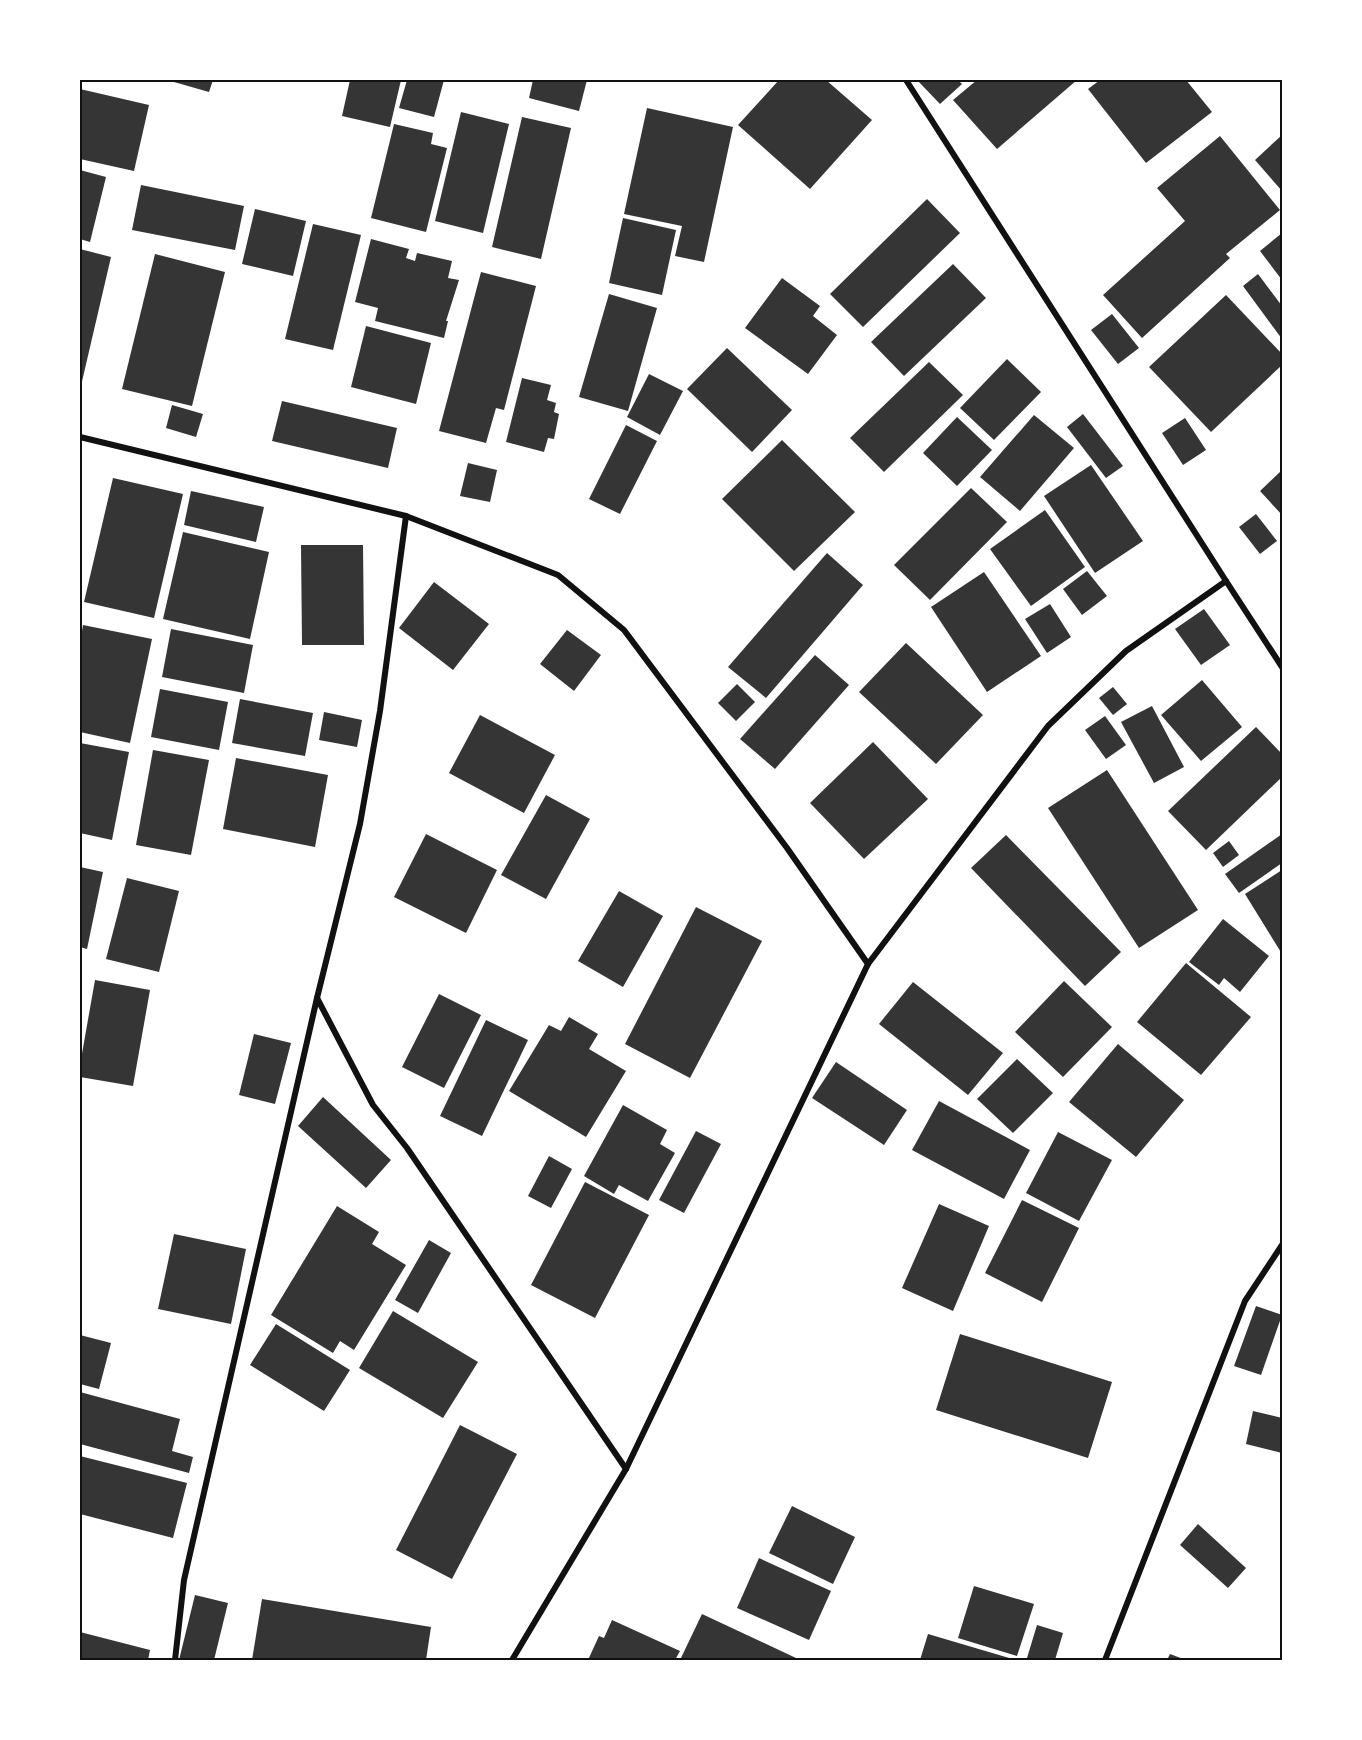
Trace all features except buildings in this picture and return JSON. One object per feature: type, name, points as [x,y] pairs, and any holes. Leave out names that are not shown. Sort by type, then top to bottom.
[{"type":"street","points":[[906,80],[1282,667]]},
{"type":"street","points":[[80,437],[406,516],[558,575],[624,630],[788,848],[868,964]]},
{"type":"street","points":[[175,1660],[184,1580],[317,998],[362,813],[380,711],[406,516]]},
{"type":"street","points":[[512,1660],[626,1469],[868,964],[1048,726],[1126,651],[1226,581]]},
{"type":"street","points":[[317,998],[373,1105],[407,1148],[626,1469]]},
{"type":"street","points":[[1105,1660],[1245,1301],[1282,1245]]}]
